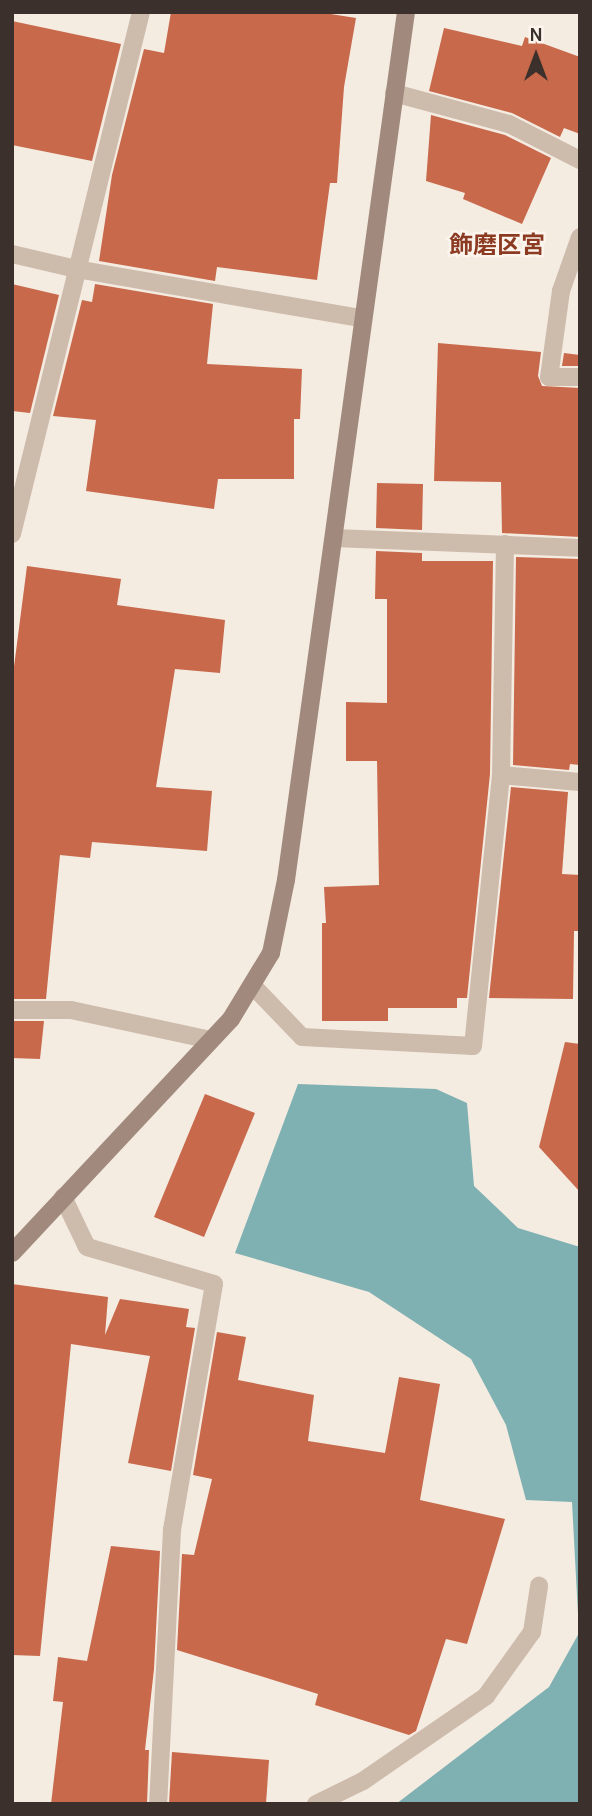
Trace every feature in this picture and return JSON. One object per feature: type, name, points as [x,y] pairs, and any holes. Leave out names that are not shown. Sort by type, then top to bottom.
[{"type":"street","points":[[12,534],[141,12]]},
{"type":"street","points":[[12,1252],[231,1019],[271,953],[286,880],[334,538],[361,318],[406,12]]},
{"type":"street","points":[[394,93],[509,124],[580,160]]},
{"type":"street","points":[[580,237],[561,291],[549,377],[580,377]]},
{"type":"street","points":[[12,254],[76,269],[361,318]]},
{"type":"street","points":[[334,538],[580,548]]},
{"type":"street","points":[[252,985],[302,1037],[473,1046],[501,775],[505,544]]},
{"type":"street","points":[[501,775],[580,782]]},
{"type":"street","points":[[12,1010],[71,1010],[211,1040]]},
{"type":"street","points":[[63,1197],[87,1247],[214,1284],[173,1530],[158,1804]]},
{"type":"street","points":[[316,1804],[363,1781],[486,1696],[532,1632],[538,1586]]},
{"type":"water","points":[[298,1084],[436,1089],[467,1103],[474,1186],[518,1228],[580,1247],[580,1804],[396,1804],[549,1687],[579,1633],[572,1502],[526,1500],[506,1425],[471,1359],[369,1292],[235,1253]]},
{"type":"building","points":[[171,12],[318,12],[356,18],[344,87],[337,183],[330,183],[317,280],[217,267],[215,281],[99,261],[112,175],[144,49],[164,53]]},
{"type":"building","points":[[12,21],[121,44],[92,161],[12,145]]},
{"type":"building","points":[[444,28],[522,46],[525,37],[580,57],[580,134],[564,128],[560,137],[512,113],[429,91]]},
{"type":"building","points":[[431,115],[505,135],[551,158],[522,224],[463,199],[465,193],[426,181]]},
{"type":"building","points":[[12,284],[59,295],[30,413],[12,411]]},
{"type":"building","points":[[95,284],[213,304],[207,364],[302,369],[300,419],[294,419],[294,479],[218,479],[214,509],[86,491],[96,420],[53,416],[82,300],[92,302]]},
{"type":"building","points":[[438,343],[541,352],[538,376],[542,386],[580,388],[580,537],[502,533],[501,482],[434,481]]},
{"type":"building","points":[[564,353],[580,355],[580,366],[562,366]]},
{"type":"building","points":[[377,483],[423,484],[422,530],[376,528]]},
{"type":"building","points":[[376,551],[422,553],[422,561],[493,561],[490,774],[467,998],[457,998],[457,1008],[388,1008],[388,1021],[322,1021],[322,923],[326,923],[324,887],[379,885],[377,761],[346,761],[346,702],[387,703],[387,599],[375,599]]},
{"type":"building","points":[[516,557],[580,559],[580,765],[570,764],[569,770],[513,765]]},
{"type":"building","points":[[27,566],[121,579],[117,605],[225,620],[220,673],[175,669],[156,787],[212,791],[207,851],[92,842],[90,858],[60,855],[46,999],[12,999],[12,682]]},
{"type":"building","points":[[511,787],[568,792],[562,874],[580,875],[580,931],[574,931],[573,999],[489,998]]},
{"type":"building","points":[[12,1021],[44,1021],[40,1059],[12,1058]]},
{"type":"building","points":[[565,1042],[580,1044],[580,1192],[539,1147]]},
{"type":"building","points":[[205,1094],[255,1113],[204,1237],[154,1217]]},
{"type":"building","points":[[12,1284],[108,1297],[105,1335],[120,1299],[189,1309],[186,1327],[195,1328],[171,1471],[128,1463],[150,1356],[71,1344],[40,1656],[12,1655]]},
{"type":"building","points":[[217,1332],[246,1337],[238,1380],[314,1395],[308,1441],[385,1453],[399,1377],[440,1384],[420,1500],[505,1519],[467,1644],[446,1639],[416,1731],[409,1735],[315,1705],[318,1694],[177,1650],[182,1554],[194,1555],[212,1479],[193,1475]]},
{"type":"building","points":[[111,1546],[160,1551],[154,1669],[145,1750],[149,1750],[147,1804],[51,1804],[63,1702],[53,1701],[58,1657],[87,1661]]},
{"type":"building","points":[[172,1752],[269,1760],[266,1804],[169,1804]]},
{"type":"district","name":"飾磨区宮","points":[[497,246]]}]
